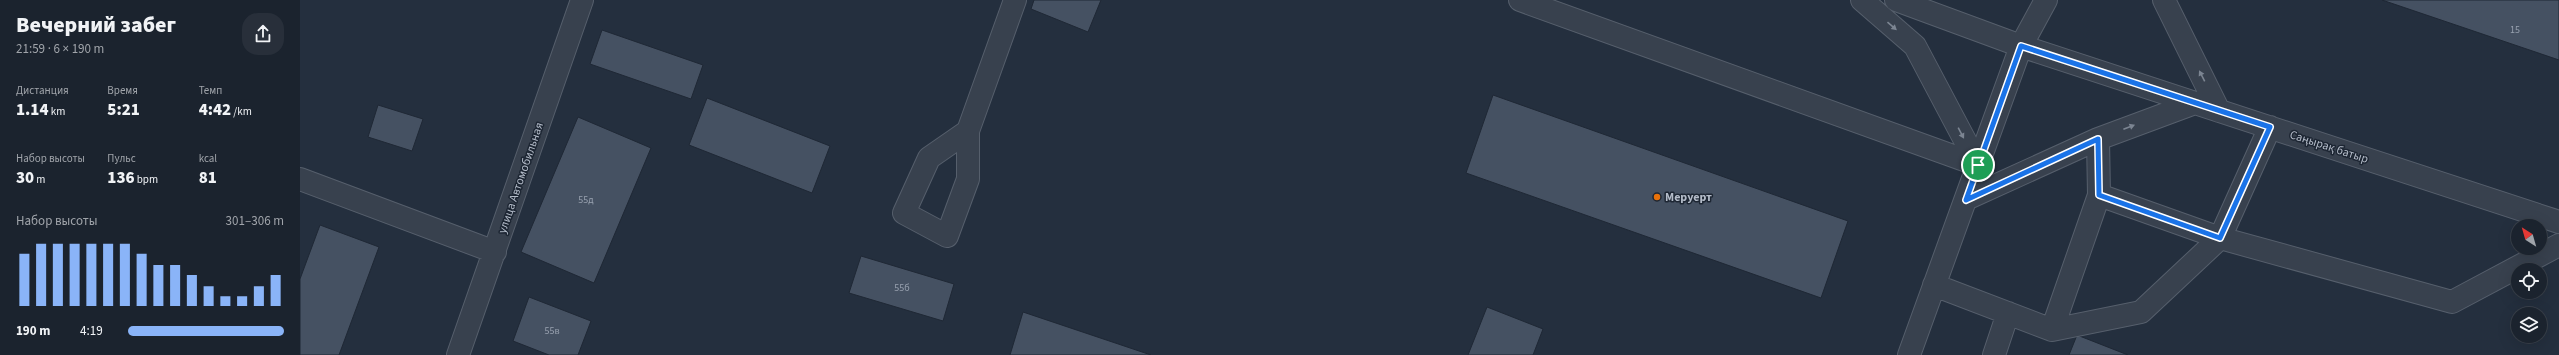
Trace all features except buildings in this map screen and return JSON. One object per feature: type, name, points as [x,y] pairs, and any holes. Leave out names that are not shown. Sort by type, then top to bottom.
[{"type":"street","name":"улица Автомобильная","points":[[462,354],[495,252],[582,0]]},
{"type":"street","points":[[968,132],[1014,0]]},
{"type":"street","points":[[1520,0],[1978,165]]},
{"type":"street","points":[[1862,0],[1915,46],[1978,165]]},
{"type":"street","name":"Саңырақ батыр","points":[[1896,0],[2021,46],[2559,222]]},
{"type":"street","points":[[1909,355],[2021,46],[2046,0]]},
{"type":"street","points":[[2164,0],[2219,111]]},
{"type":"street","points":[[1966,200],[2098,139],[2195,103]]},
{"type":"street","points":[[1934,285],[2052,330],[2141,312],[2220,238],[2270,127]]},
{"type":"street","points":[[2052,330],[2099,195],[2098,139]]},
{"type":"street","points":[[300,179],[495,252]]},
{"type":"street","points":[[2099,195],[2220,238],[2452,302],[2559,245]]},
{"type":"street","points":[[1994,355],[2008,313]]},
{"type":"place","name":"Меруерт","points":[[1657,197]]},
{"type":"route","points":[[2021,46],[2270,127],[2220,238],[2099,195],[2098,139],[1966,200],[1978,165],[2021,46]]}]
